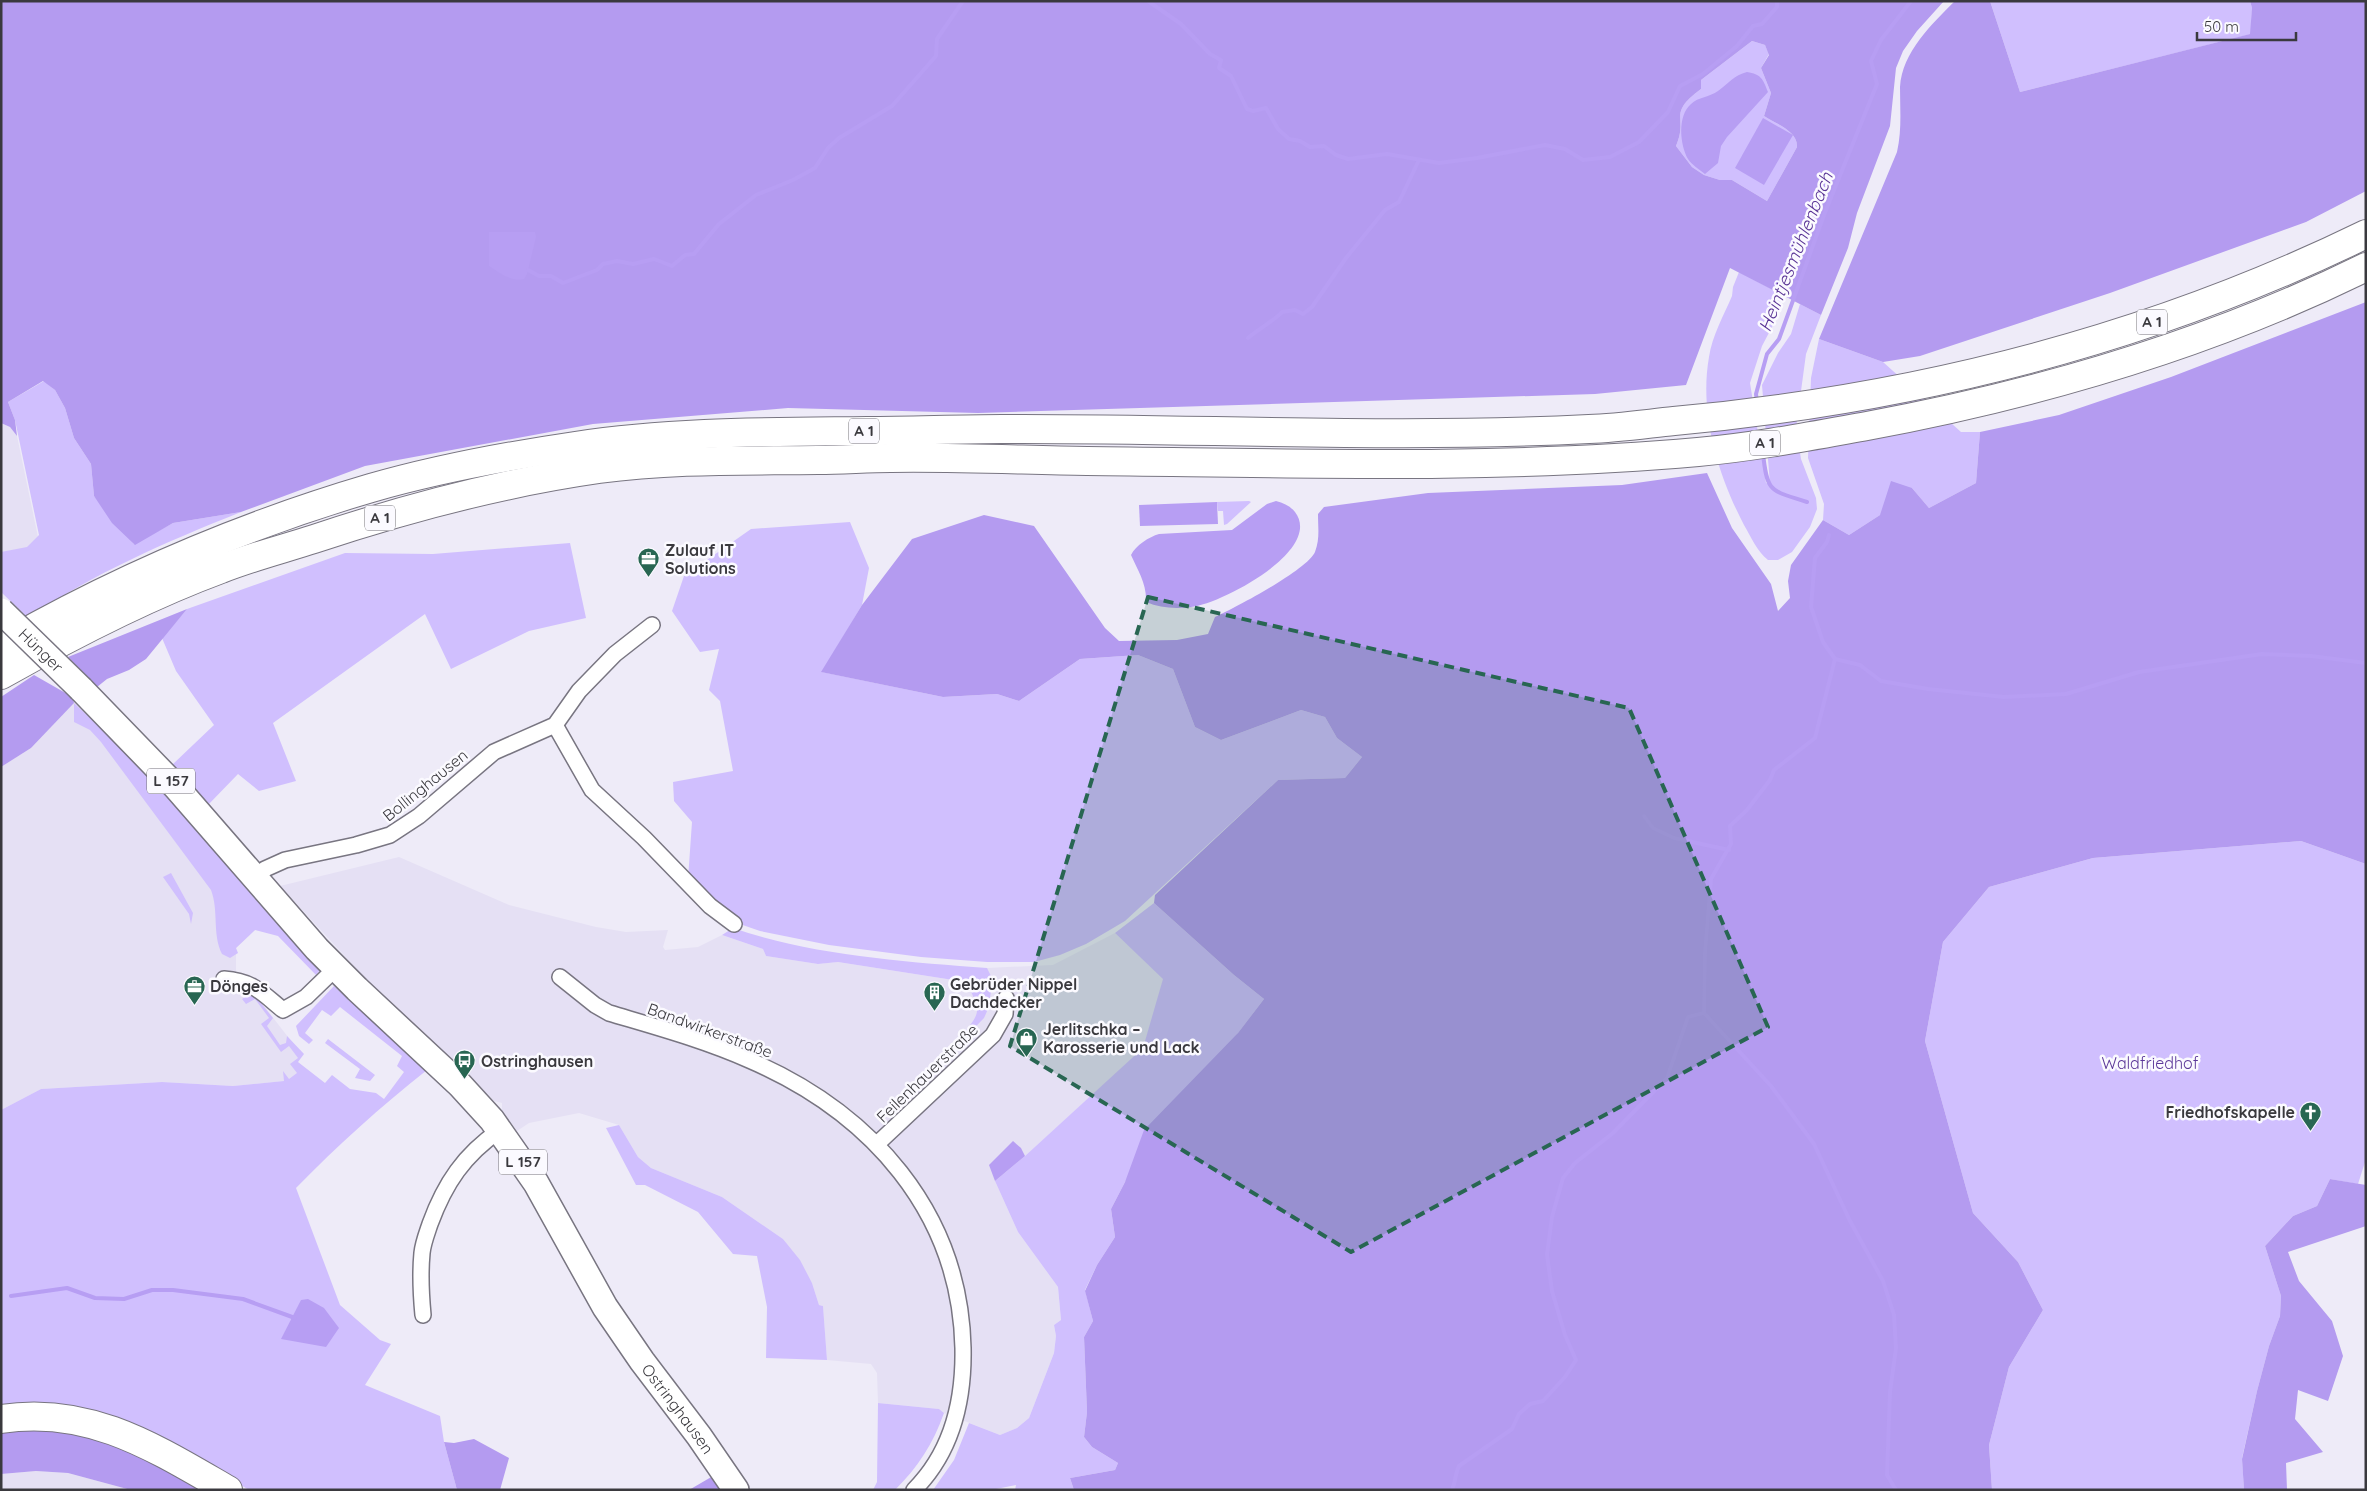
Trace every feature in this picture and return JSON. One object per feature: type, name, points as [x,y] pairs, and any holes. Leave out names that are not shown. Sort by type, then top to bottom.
[{"type":"highway","name":"A 1","points":[[1,646],[82,602],[156,566],[313,507],[376,487],[508,458],[579,445],[667,436],[792,430],[1004,429],[1354,434],[1590,429],[1752,414],[1930,384],[2046,356],[2165,318],[2240,290],[2366,234]]},
{"type":"highway","name":"A 1","points":[[1,675],[112,616],[227,566],[415,507],[547,477],[606,468],[680,461],[895,457],[1356,464],[1569,461],[1713,450],[1803,438],[1958,409],[2064,383],[2159,352],[2260,312],[2366,266]]},
{"type":"highway","points":[[1,1419],[50,1417],[88,1422],[119,1431],[154,1447],[228,1490]]},
{"type":"main road","name":"Hünger","points":[[1,610],[81,689]]},
{"type":"main road","name":"Ostringhausen","points":[[81,689],[176,787],[254,878],[336,968],[460,1085],[500,1130],[536,1183],[605,1307],[736,1490]]},
{"type":"street","points":[[652,626],[614,654],[579,691],[555,725],[592,790],[644,838],[710,906],[734,924]]},
{"type":"street","name":"Bollinghausen","points":[[254,878],[265,869],[286,860],[356,845],[390,835],[419,816],[494,752],[555,725]]},
{"type":"street","points":[[224,979],[245,982],[255,987],[282,1010],[306,997],[336,968]]},
{"type":"street","name":"Bandwirkerstraße","points":[[560,977],[595,1005],[609,1013],[718,1048],[777,1073],[823,1101],[878,1144],[913,1189],[937,1232],[956,1289],[961,1316],[962,1376],[955,1420],[939,1457],[914,1490]]},
{"type":"street","name":"Feilenhauerstraße","points":[[878,1144],[993,1035],[1005,1014],[1006,998]]},
{"type":"street","points":[[423,1315],[420,1276],[422,1251],[440,1196],[446,1185],[463,1164],[480,1146],[500,1130]]},
{"type":"highlighted area","points":[[1148,597],[1629,708],[1768,1027],[1351,1252],[1010,1046]]},
{"type":"shaded area","points":[[1,1],[1944,1],[1917,31],[1903,51],[1896,68],[1890,126],[1857,213],[1848,248],[1821,315],[1730,268],[1686,385],[1595,394],[978,413],[788,408],[593,424],[365,466],[241,512],[173,523],[135,545],[112,523],[94,496],[91,464],[74,438],[65,408],[55,390],[43,381],[8,402],[15,420],[17,436],[10,427],[1,423]],"holes":[[[1752,41],[1765,45],[1769,55],[1761,68],[1771,93],[1764,116],[1790,132],[1796,141],[1797,147],[1767,201],[1732,180],[1720,180],[1704,175],[1692,167],[1676,146],[1679,136],[1681,111],[1690,98],[1701,89],[1701,80]]]},
{"type":"shaded area","points":[[1955,1],[1990,1],[2020,92],[2250,34],[2252,8],[2250,1],[2366,1],[2366,191],[2306,222],[2110,293],[1920,356],[1883,362],[1819,339],[1897,152],[1900,128],[1900,87],[1906,62],[1912,50],[1928,29]]},
{"type":"shaded area","points":[[1747,72],[1761,78],[1768,92],[1727,137],[1721,146],[1718,163],[1705,174],[1688,159],[1685,153],[1681,131],[1684,116],[1691,104],[1715,93],[1735,77]]},
{"type":"shaded area","points":[[1763,118],[1793,135],[1764,185],[1735,168]]},
{"type":"shaded area","points":[[489,232],[535,232],[536,237],[527,274],[524,279],[510,278],[489,266]]},
{"type":"shaded area","points":[[2366,302],[2366,864],[2301,841],[2093,858],[1989,887],[1943,942],[1925,1041],[1973,1213],[2018,1262],[2043,1310],[2009,1367],[1989,1445],[1992,1490],[1074,1490],[1070,1478],[1115,1470],[1118,1463],[1092,1447],[1084,1437],[1087,1412],[1084,1337],[1093,1321],[1085,1291],[1097,1265],[1115,1237],[1111,1209],[1125,1182],[1144,1130],[1238,1033],[1264,999],[1234,975],[1154,903],[1155,895],[1278,780],[1345,778],[1362,757],[1337,738],[1325,717],[1301,710],[1221,740],[1195,727],[1173,669],[1138,655],[1080,659],[1019,701],[997,694],[943,697],[821,672],[862,605],[912,539],[984,515],[1034,526],[1105,628],[1119,641],[1177,640],[1208,634],[1215,617],[1270,588],[1309,560],[1315,552],[1318,543],[1318,514],[1324,507],[1428,493],[1622,485],[1707,473],[1732,528],[1771,584],[1778,611],[1790,598],[1788,581],[1791,565],[1823,520],[1849,535],[1880,515],[1891,481],[1912,488],[1929,508],[1976,483],[1980,432],[2059,415],[2171,377]]},
{"type":"shaded area","points":[[1,423],[10,427],[17,436],[38,537],[52,547],[1,576]]},
{"type":"shaded area","points":[[1276,501],[1287,505],[1295,512],[1300,527],[1295,542],[1283,558],[1265,573],[1245,586],[1205,604],[1173,608],[1157,606],[1146,602],[1144,583],[1131,555],[1139,545],[1159,534],[1232,530],[1267,504]]},
{"type":"shaded area","points":[[1217,502],[1218,524],[1140,526],[1139,505]]},
{"type":"shaded area","points":[[187,609],[146,659],[129,670],[107,679],[97,687],[68,657]]},
{"type":"shaded area","points":[[34,675],[69,695],[74,703],[31,748],[1,767],[1,697]]},
{"type":"shaded area","points":[[74,703],[104,731],[271,915],[236,948],[236,973],[248,994],[257,997],[302,1055],[296,1063],[321,1083],[285,1081],[233,1086],[162,1082],[41,1089],[1,1110],[1,767],[31,748]]},
{"type":"shaded area","points":[[399,857],[509,905],[596,927],[626,932],[668,930],[663,947],[665,950],[698,947],[722,935],[763,949],[766,956],[818,964],[838,962],[966,982],[987,968],[1053,965],[1115,933],[1164,979],[1143,1049],[995,1181],[1018,1232],[1058,1287],[1061,1320],[1054,1325],[1056,1336],[1054,1353],[1029,1418],[1017,1428],[1000,1435],[944,1413],[939,1409],[878,1403],[877,1373],[871,1364],[827,1360],[823,1306],[819,1305],[812,1283],[783,1239],[722,1197],[651,1168],[638,1157],[619,1125],[579,1113],[529,1123],[517,1131],[502,1111],[502,1103],[494,1101],[470,1076],[378,992],[280,886]]},
{"type":"shaded area","points":[[1013,1141],[1021,1148],[1025,1156],[995,1181],[989,1165]]},
{"type":"shaded area","points":[[2330,1179],[2366,1185],[2366,1226],[2288,1252],[2299,1281],[2332,1321],[2343,1356],[2328,1401],[2298,1390],[2295,1419],[2323,1452],[2286,1463],[2287,1490],[2244,1490],[2242,1459],[2257,1391],[2269,1346],[2280,1316],[2281,1296],[2265,1246],[2293,1216],[2317,1206]]},
{"type":"shaded area","points":[[308,1299],[324,1308],[339,1328],[326,1347],[281,1339],[301,1300]]},
{"type":"shaded area","points":[[15,1427],[91,1434],[210,1490],[131,1490],[68,1473],[36,1471],[1,1474],[1,1429]]},
{"type":"shaded area","points":[[474,1439],[509,1458],[500,1490],[457,1490],[444,1442],[454,1443]]},
{"type":"shaded area","points":[[36,1471],[68,1473],[131,1490],[1,1490],[1,1474]]},
{"type":"shaded area","points":[[713,1476],[722,1490],[689,1490]]},
{"type":"green space","points":[[1990,1],[2250,1],[2252,8],[2251,34],[2020,92]]},
{"type":"green space","points":[[1752,41],[1765,45],[1769,54],[1761,68],[1771,93],[1764,116],[1790,132],[1796,141],[1797,147],[1767,201],[1732,180],[1720,180],[1704,175],[1692,167],[1676,146],[1679,136],[1681,111],[1690,98],[1701,89],[1701,80]]},
{"type":"green space","points":[[1739,272],[1783,295],[1772,327],[1762,346],[1750,383],[1766,483],[1770,484],[1762,385],[1778,353],[1791,334],[1800,304],[1821,315],[1806,354],[1796,428],[1801,459],[1816,498],[1817,509],[1810,527],[1792,552],[1778,560],[1768,560],[1764,556],[1754,544],[1744,525],[1726,486],[1713,444],[1709,422],[1707,379],[1709,357],[1715,333],[1732,296],[1733,287]]},
{"type":"green space","points":[[1819,339],[1883,362],[1961,432],[1980,432],[1976,483],[1929,508],[1912,488],[1880,515],[1849,535],[1823,520],[1824,504],[1808,458],[1811,378]]},
{"type":"green space","points":[[44,381],[55,390],[65,408],[74,438],[91,464],[94,496],[134,544],[173,523],[241,512],[131,559],[79,587],[28,618],[1,592],[1,552],[27,547],[39,535],[15,420],[8,402]]},
{"type":"green space","points":[[1217,502],[1251,502],[1224,525],[1223,511],[1218,511]]},
{"type":"green space","points":[[850,522],[869,568],[862,605],[822,672],[943,697],[997,694],[1019,701],[1080,659],[1138,655],[1173,669],[1195,727],[1221,740],[1301,710],[1325,717],[1337,738],[1362,757],[1345,778],[1278,780],[1125,921],[1086,944],[1060,955],[1034,962],[987,962],[921,957],[829,945],[760,931],[734,922],[688,879],[692,822],[674,801],[673,782],[733,771],[720,701],[709,690],[719,649],[700,652],[672,611],[684,576],[751,529]]},
{"type":"green space","points":[[570,543],[586,618],[529,631],[451,669],[425,614],[273,723],[296,781],[259,791],[238,774],[208,805],[172,765],[214,725],[176,671],[162,638],[187,609],[345,553],[433,554]]},
{"type":"green space","points":[[74,703],[107,734],[170,800],[320,970],[316,975],[278,936],[255,930],[236,948],[238,953],[230,958],[222,954],[217,939],[215,906],[211,890],[101,742],[90,730],[74,722]]},
{"type":"green space","name":"Waldfriedhof","points":[[2301,841],[2366,864],[2366,1159],[2358,1184],[2330,1179],[2317,1206],[2293,1216],[2265,1246],[2281,1296],[2280,1316],[2269,1346],[2242,1458],[2244,1490],[1992,1490],[1989,1445],[2009,1367],[2043,1310],[2018,1262],[1973,1213],[1925,1041],[1943,942],[1989,887],[2093,858]]},
{"type":"green space","points":[[171,873],[193,913],[191,924],[189,914],[163,877]]},
{"type":"green space","points":[[1154,903],[1234,975],[1264,999],[1125,1182],[1111,1209],[1115,1237],[1097,1265],[1085,1290],[1093,1321],[1084,1337],[1087,1412],[1084,1437],[1092,1447],[1118,1463],[1115,1470],[1070,1478],[1074,1490],[1015,1490],[1016,1485],[991,1490],[933,1490],[954,1460],[969,1423],[1000,1435],[1017,1428],[1029,1418],[1054,1353],[1056,1336],[1054,1325],[1061,1320],[1058,1287],[1018,1232],[995,1181],[1143,1048],[1163,979],[1115,933]]},
{"type":"green space","points":[[733,928],[794,945],[826,951],[891,960],[987,968],[993,980],[988,1009],[984,1018],[958,1045],[958,1041],[975,1019],[977,1013],[975,1001],[966,982],[838,962],[818,964],[766,956],[763,949],[722,935]]},
{"type":"green space","points":[[334,986],[427,1070],[359,1127],[296,1188],[340,1305],[380,1340],[391,1344],[365,1385],[440,1416],[444,1442],[457,1490],[249,1490],[208,1465],[1,1408],[1,1110],[41,1089],[162,1082],[233,1086],[284,1081],[283,1071],[289,1079],[297,1073],[290,1064],[298,1058],[289,1046],[281,1052],[261,1024],[269,1018],[255,999],[246,1004],[242,999],[251,993],[273,1018],[267,1026],[280,1045],[286,1043],[287,1036],[304,1054],[298,1062],[325,1083],[332,1075],[350,1089],[376,1093],[384,1099],[404,1072],[397,1066],[402,1056],[340,1007],[331,1016],[322,1010],[305,1033],[313,1040],[309,1044],[299,1036],[296,1026]]},
{"type":"green space","points":[[328,1039],[375,1075],[370,1081],[355,1078],[360,1069],[325,1043]]},
{"type":"green space","points":[[619,1125],[638,1157],[651,1168],[722,1197],[783,1239],[800,1260],[812,1283],[819,1305],[823,1306],[827,1360],[766,1358],[767,1307],[757,1256],[733,1254],[698,1212],[645,1185],[636,1185],[606,1128]]},
{"type":"green space","points":[[878,1403],[939,1409],[944,1413],[935,1435],[924,1454],[911,1473],[895,1490],[873,1490],[877,1482]]},
{"type":"waterway","points":[[528,270],[539,276],[551,276],[563,283],[597,270],[603,264],[617,261],[633,264],[654,259],[672,266],[685,255],[694,254],[719,224],[756,195],[793,180],[815,168],[828,148],[839,138],[892,106],[936,56],[937,39],[963,1]]},
{"type":"waterway","points":[[1148,1],[1181,24],[1210,54],[1221,60],[1219,68],[1231,76],[1247,109],[1253,111],[1266,108],[1278,129],[1289,139],[1300,141],[1310,147],[1324,146],[1336,155],[1348,159],[1387,154],[1439,163],[1545,145],[1565,149],[1583,160],[1610,157],[1639,142],[1668,112],[1680,86],[1703,74],[1737,46],[1753,26],[1762,24],[1777,7],[1777,1]]},
{"type":"waterway","name":"Heintjesmühlenbach","points":[[1757,402],[1756,394],[1767,354],[1779,339],[1824,215],[1877,84],[1871,61],[1881,40],[1911,1]]},
{"type":"waterway","points":[[1248,338],[1282,312],[1295,310],[1303,314],[1312,307],[1346,258],[1385,210],[1399,202],[1419,160]]},
{"type":"waterway","name":"Heintjesmühlenbach","points":[[1763,453],[1766,476],[1773,488],[1785,495],[1807,502]]},
{"type":"waterway","name":"Heintjesmühlenbach","points":[[1704,1013],[1705,953],[1711,879],[1731,844],[1730,826],[1747,810],[1770,780],[1774,770],[1815,738],[1835,659],[1823,642],[1811,607],[1815,558],[1827,542],[1829,535]]},
{"type":"waterway","points":[[1835,659],[1860,665],[1881,681],[1928,689],[2004,697],[2066,694],[2139,672],[2262,654],[2311,656],[2366,663]]},
{"type":"waterway","points":[[1644,816],[1653,828],[1674,838],[1729,850]]},
{"type":"waterway","points":[[1704,1013],[1771,1086],[1814,1144],[1850,1221],[1883,1281],[1894,1315],[1896,1348],[1890,1392],[1887,1475],[1896,1490]]},
{"type":"waterway","name":"Heintjesmühlenbach","points":[[1452,1490],[1459,1466],[1512,1429],[1519,1414],[1530,1404],[1543,1401],[1565,1377],[1576,1360],[1565,1335],[1552,1291],[1547,1255],[1552,1217],[1563,1178],[1575,1163],[1613,1133],[1667,1078],[1688,1017],[1704,1013]]},
{"type":"waterway","points":[[11,1296],[67,1288],[95,1298],[124,1299],[152,1290],[173,1290],[243,1299],[295,1318]]},
{"type":"place","name":"Zulauf IT Solutions","points":[[649,578]]},
{"type":"place","name":"Dönges","points":[[194,1005]]},
{"type":"place","name":"Gebrüder Nippel Dachdecker","points":[[934,1012]]},
{"type":"place","name":"Jerlitschka – Karosserie und Lack","points":[[1027,1057]]},
{"type":"place","name":"Ostringhausen","points":[[465,1080]]},
{"type":"place","name":"Friedhofskapelle","points":[[2311,1131]]}]
